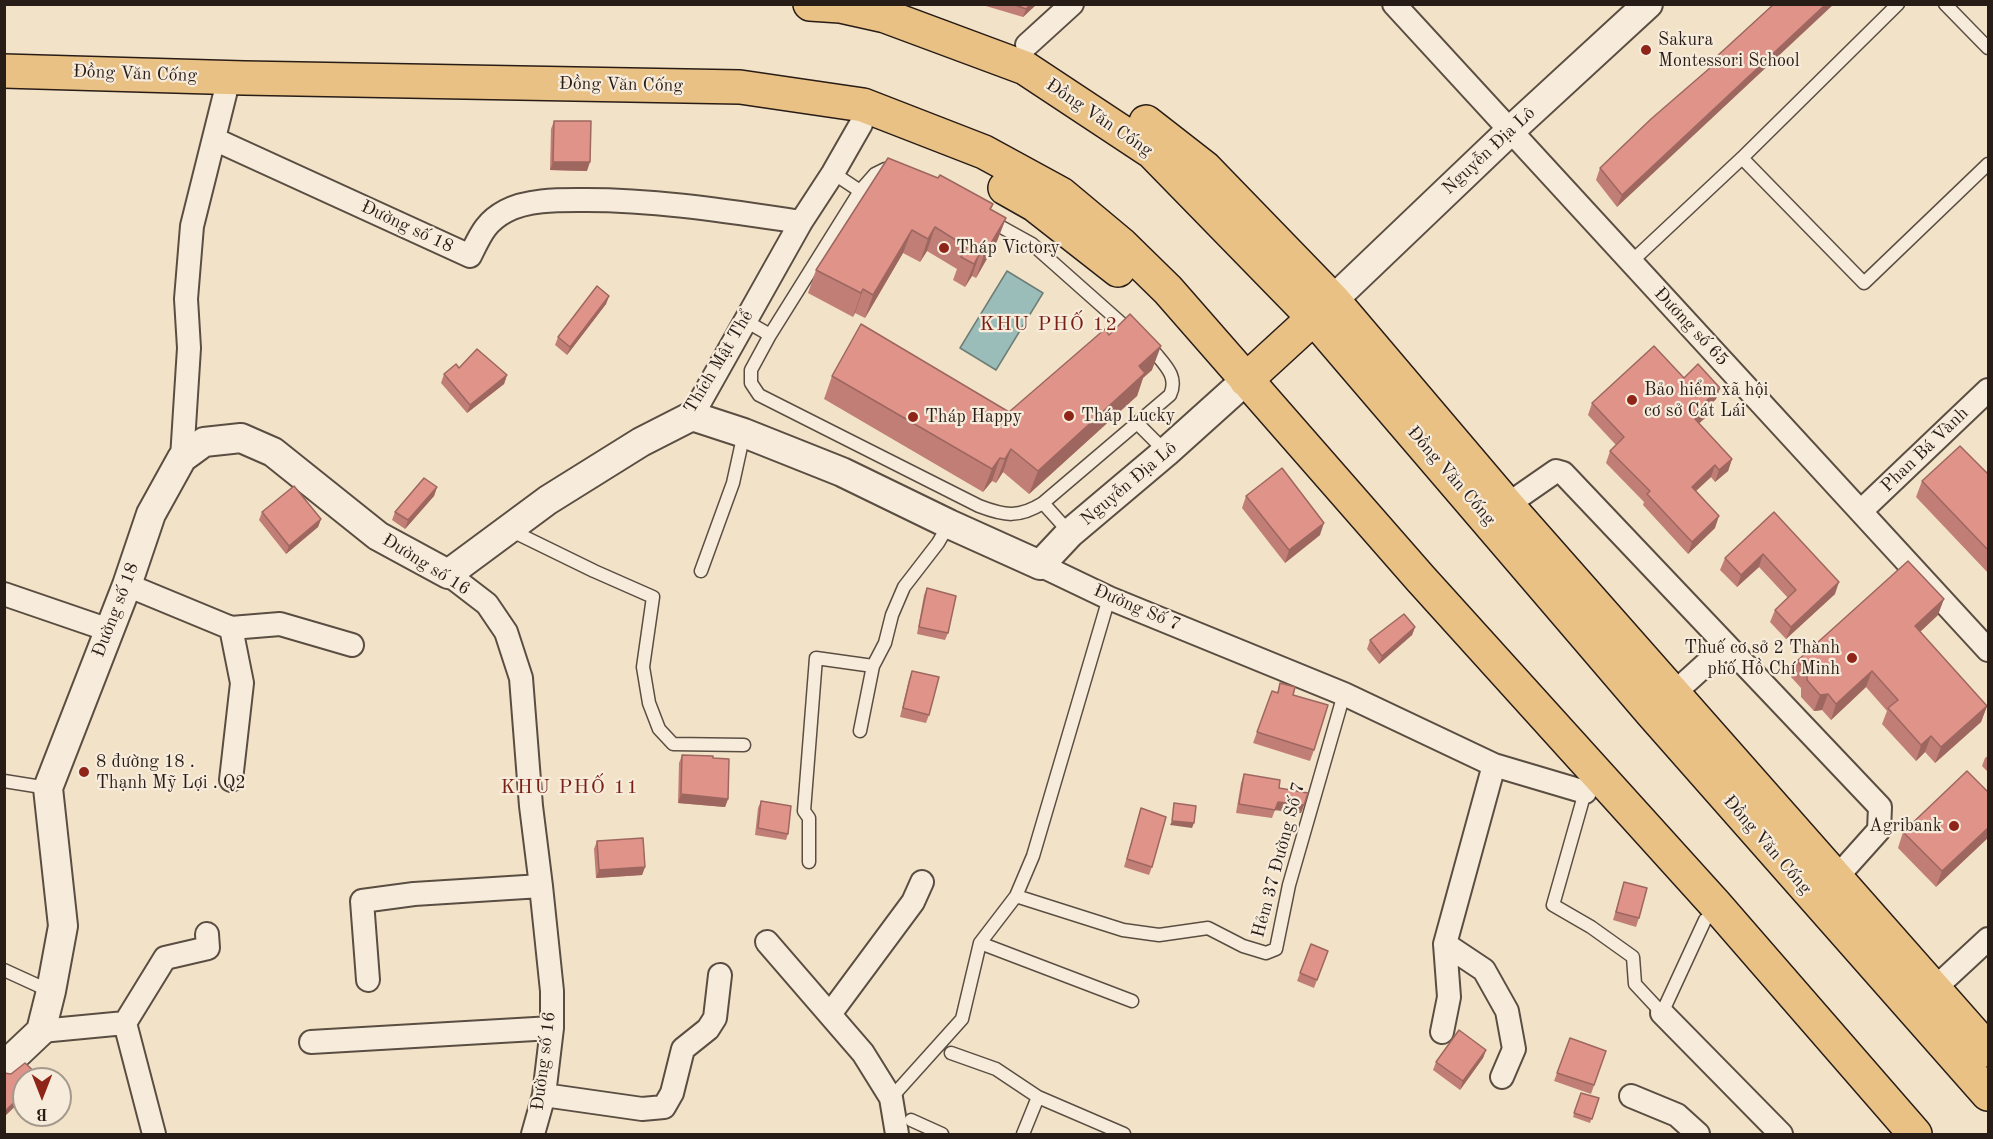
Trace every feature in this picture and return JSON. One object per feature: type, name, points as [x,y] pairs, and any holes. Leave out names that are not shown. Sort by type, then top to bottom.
[{"type":"main road","name":"Đồng Văn Cống","points":[[810,4],[840,6],[885,16],[1025,68],[1152,152],[1323,308]]},
{"type":"main road","name":"Đồng Văn Cống","points":[[907,4],[1027,45],[1115,100],[1205,168],[1662,703],[1825,888],[1989,1094]]},
{"type":"main road","name":"Đồng Văn Cống","points":[[4,70],[244,78],[741,87],[862,105],[984,152],[1060,194],[1122,245],[1168,290],[1420,578],[1705,920],[1891,1134]]},
{"type":"main road","name":"Đồng Văn Cống","points":[[4,84],[704,100],[797,110],[861,124],[949,157],[1035,205],[1137,285],[1185,336],[1211,358],[1246,380]]},
{"type":"main road","points":[[1246,380],[1323,308]]},
{"type":"main road","name":"Đồng Văn Cống","points":[[1594,785],[1715,904],[1915,1134]]},
{"type":"main road","name":"Đồng Văn Cống","points":[[1825,888],[1934,989],[1989,1050]]},
{"type":"street","points":[[1027,45],[1072,4]]},
{"type":"street","name":"Đương số 65","points":[[1394,4],[1989,650]]},
{"type":"street","name":"Nguyễn Địa Lô","points":[[1323,308],[1648,4]]},
{"type":"street","name":"Đường số 18","points":[[41,1031],[63,926],[48,788],[127,585],[151,514],[182,458],[189,348],[186,299],[192,226],[226,90]]},
{"type":"street","name":"Thích Mật Thể","points":[[448,574],[548,500],[641,442],[692,416],[744,320],[861,124]]},
{"type":"street","name":"Đường số 18","points":[[214,139],[470,256],[484,227],[507,210],[544,201],[612,200],[732,212],[801,222]]},
{"type":"street","name":"Nguyễn Địa Lô","points":[[1040,565],[1070,533],[1166,452],[1246,380]]},
{"type":"street","name":"Phan Bá Vành","points":[[1861,511],[1989,390]]},
{"type":"street","name":"Đường Số 7","points":[[692,416],[744,433],[842,472],[1109,598],[1344,694],[1494,765],[1594,785]]},
{"type":"street","name":"Đường số 16","points":[[182,458],[204,442],[241,438],[273,452],[378,536],[448,574],[487,604],[506,632],[521,678],[531,806],[552,991],[552,1028],[544,1095],[533,1134]]},
{"type":"street","points":[[1498,512],[1556,471],[1563,473],[1880,807],[1879,830],[1825,888]]},
{"type":"street","points":[[127,585],[231,628],[280,624],[352,645]]},
{"type":"street","points":[[4,594],[110,630]]},
{"type":"street","points":[[231,628],[242,683],[231,780]]},
{"type":"street","points":[[1662,703],[1726,646]]},
{"type":"street","points":[[1442,1032],[1449,997],[1445,944],[1494,765]]},
{"type":"street","points":[[830,1014],[913,902],[922,882]]},
{"type":"street","points":[[368,980],[362,901],[414,894],[541,886]]},
{"type":"street","points":[[154,1134],[125,1023],[165,958],[208,948],[207,934]]},
{"type":"street","points":[[1934,989],[1989,939]]},
{"type":"street","points":[[767,942],[863,1053],[891,1098],[904,1127]]},
{"type":"street","points":[[1445,944],[1484,970],[1507,1011],[1514,1049],[1502,1077]]},
{"type":"street","points":[[544,1095],[642,1109],[664,1107],[672,1093],[683,1049],[708,1029],[715,1018],[720,975]]},
{"type":"street","points":[[1662,1013],[1776,1134]]},
{"type":"street","points":[[4,1066],[41,1031],[125,1023]]},
{"type":"street","points":[[311,1042],[552,1028]]},
{"type":"street","points":[[1631,1096],[1677,1115],[1698,1134]]},
{"type":"lane","points":[[1631,262],[1742,158],[1898,4]]},
{"type":"lane","points":[[1945,4],[1989,48]]},
{"type":"lane","points":[[1742,158],[1864,283],[1989,164]]},
{"type":"lane","points":[[885,169],[900,171],[1032,244],[1156,354],[1170,371],[1173,380],[1170,395],[1043,503],[1029,512],[999,513],[979,506],[759,395],[753,390],[751,383],[752,370],[770,335],[860,191],[875,174],[885,169]]},
{"type":"lane","points":[[833,173],[860,191]]},
{"type":"lane","points":[[744,320],[770,335]]},
{"type":"lane","points":[[1137,423],[1166,452]]},
{"type":"lane","points":[[701,571],[733,483],[744,433]]},
{"type":"lane","points":[[1043,503],[1070,533]]},
{"type":"lane","points":[[860,731],[873,666],[885,643],[892,615],[904,587],[939,543],[949,524]]},
{"type":"lane","points":[[510,530],[653,597],[643,667],[650,704],[659,729],[673,744],[744,745]]},
{"type":"lane","points":[[891,1098],[962,1019],[980,943],[1016,896],[1033,856],[1109,598]]},
{"type":"lane","points":[[809,862],[809,818],[804,811],[816,658],[873,666]]},
{"type":"lane","name":"Hẻm 37 Đường Số 7","points":[[1016,896],[1123,930],[1159,935],[1208,928],[1244,946],[1266,953],[1276,949],[1289,885],[1344,694]]},
{"type":"lane","points":[[4,781],[48,788]]},
{"type":"lane","points":[[1594,785],[1553,905],[1591,927],[1633,957],[1635,984],[1662,1013],[1705,920]]},
{"type":"lane","points":[[980,943],[1132,1000]]},
{"type":"lane","points":[[4,970],[51,991]]},
{"type":"lane","points":[[951,1053],[996,1069],[1038,1097],[1124,1134]]},
{"type":"lane","points":[[1023,1134],[1038,1097]]},
{"type":"lane","points":[[904,1127],[942,1134]]},
{"type":"water","points":[[1007,271],[1043,293],[996,370],[960,348]]},
{"type":"building","points":[[1012,4],[1031,4],[1026,9]]},
{"type":"building","points":[[1774,4],[1826,4],[1622,195],[1600,168],[1651,119],[1718,61],[1715,58]]},
{"type":"building","points":[[554,121],[591,121],[590,162],[553,162]]},
{"type":"building","name":"Tháp Victory","points":[[888,158],[938,178],[940,175],[993,204],[990,209],[1006,218],[984,255],[980,253],[974,264],[961,257],[967,247],[935,227],[928,239],[912,230],[873,295],[863,289],[861,293],[816,270]]},
{"type":"building","points":[[597,286],[609,296],[570,347],[558,337]]},
{"type":"building","points":[[1130,314],[1161,346],[1139,366],[1145,373],[1038,471],[1011,449],[1005,459],[1000,458],[992,469],[832,376],[861,324],[1009,412],[1105,329],[1109,335]]},
{"type":"building","points":[[1654,346],[1684,378],[1698,364],[1720,388],[1705,402],[1709,406],[1695,419],[1732,459],[1719,470],[1715,465],[1692,487],[1719,516],[1692,542],[1647,494],[1650,491],[1610,451],[1624,437],[1592,403]]},
{"type":"building","points":[[477,349],[507,375],[470,405],[444,374],[456,364],[459,368]]},
{"type":"building","points":[[1960,446],[1989,475],[1989,551],[1922,481]]},
{"type":"building","points":[[1282,468],[1324,523],[1289,550],[1246,496]]},
{"type":"building","points":[[424,478],[437,487],[408,520],[395,512]]},
{"type":"building","points":[[294,486],[321,519],[289,546],[262,512]]},
{"type":"building","points":[[1774,512],[1839,582],[1791,627],[1775,610],[1796,590],[1763,554],[1741,575],[1725,558]]},
{"type":"building","points":[[1908,561],[1944,599],[1915,626],[1987,706],[1941,747],[1931,736],[1921,745],[1888,708],[1898,700],[1872,671],[1836,704],[1828,694],[1820,695],[1807,680],[1807,672],[1797,661]]},
{"type":"building","points":[[927,588],[956,596],[948,633],[919,627]]},
{"type":"building","points":[[1404,614],[1415,627],[1382,656],[1370,640]]},
{"type":"building","points":[[912,671],[939,677],[929,715],[903,708]]},
{"type":"building","points":[[1280,683],[1295,687],[1293,695],[1328,705],[1314,750],[1257,732],[1272,691],[1278,693]]},
{"type":"building","points":[[682,755],[729,759],[728,799],[681,794]]},
{"type":"building","name":"Agribank","points":[[1967,771],[1989,793],[1989,827],[1942,871],[1903,832]]},
{"type":"building","points":[[1244,774],[1280,780],[1279,788],[1308,793],[1304,805],[1278,802],[1275,810],[1239,804]]},
{"type":"building","points":[[761,801],[791,806],[788,834],[758,828]]},
{"type":"building","points":[[1174,803],[1196,806],[1194,823],[1172,821]]},
{"type":"building","points":[[1141,808],[1166,817],[1152,867],[1127,859]]},
{"type":"building","points":[[643,838],[645,867],[599,870],[597,841]]},
{"type":"building","points":[[1624,882],[1647,888],[1639,918],[1616,912]]},
{"type":"building","points":[[1311,944],[1328,951],[1317,980],[1300,973]]},
{"type":"building","points":[[1459,1030],[1486,1050],[1463,1081],[1436,1062]]},
{"type":"building","points":[[1570,1038],[1606,1051],[1594,1085],[1557,1073]]},
{"type":"building","points":[[4,1073],[11,1074],[12,1104],[4,1112]]},
{"type":"building","points":[[1581,1093],[1599,1098],[1592,1119],[1574,1113]]},
{"type":"place","name":"Sakura Montessori School","points":[[1646,50]]},
{"type":"place","name":"Tháp Victory","points":[[944,248]]},
{"type":"place","name":"Bảo hiểm xã hội cơ sở Cát Lái","points":[[1632,400]]},
{"type":"place","name":"Tháp Lucky","points":[[1069,416]]},
{"type":"place","name":"Tháp Happy","points":[[913,417]]},
{"type":"place","name":"Thuế cơ sở 2 Thành phố Hồ Chí Minh","points":[[1852,658]]},
{"type":"place","name":"8 đường 18 . Thạnh Mỹ Lợi . Q2","points":[[84,772]]},
{"type":"place","name":"Agribank","points":[[1954,826]]},
{"type":"district","name":"KHU PHỐ 12","points":[[1049,325]]},
{"type":"district","name":"KHU PHỐ 11","points":[[570,788]]}]
